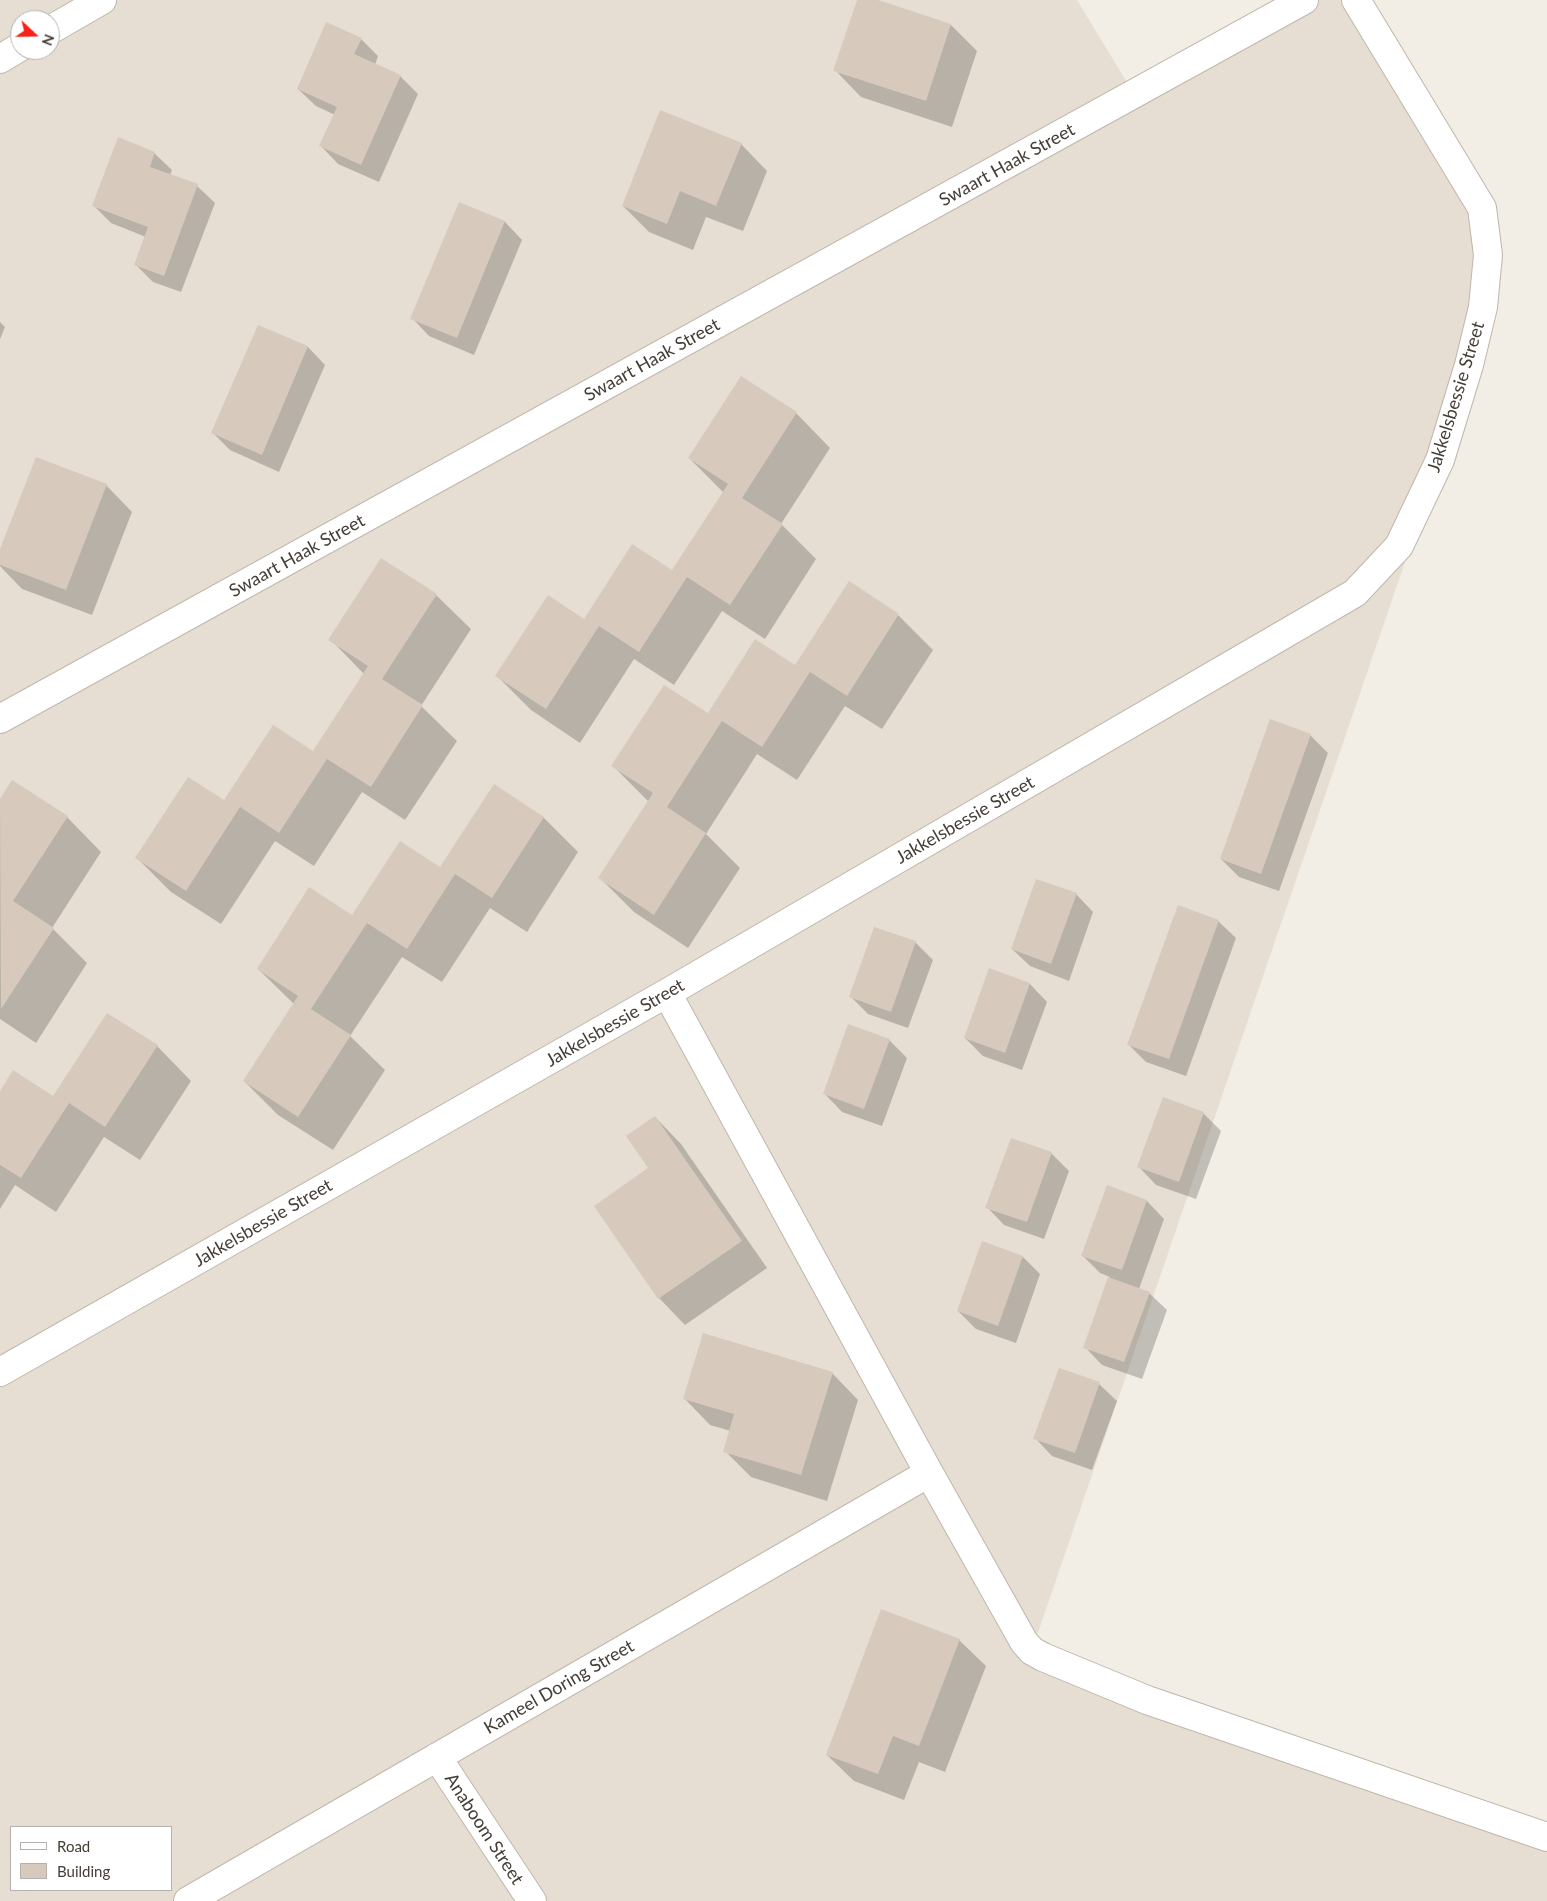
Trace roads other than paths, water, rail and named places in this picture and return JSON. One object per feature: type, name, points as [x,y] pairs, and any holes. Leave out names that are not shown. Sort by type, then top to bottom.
[{"type":"street","points":[[60,24],[102,0]]},
{"type":"street","name":"Swaart Haak Street","points":[[0,719],[1304,0]]},
{"type":"street","name":"Jakkelsbessie Street","points":[[0,1372],[667,993],[1355,593],[1399,546],[1440,460],[1469,365],[1483,307],[1488,255],[1482,208],[1356,0]]},
{"type":"street","points":[[667,993],[929,1473],[1024,1642],[1032,1650],[1043,1657],[1147,1700],[1547,1837]]},
{"type":"street","name":"Kameel Doring Street","points":[[188,1901],[929,1473]]},
{"type":"street","name":"Anaboom Street","points":[[437,1757],[532,1901]]}]
